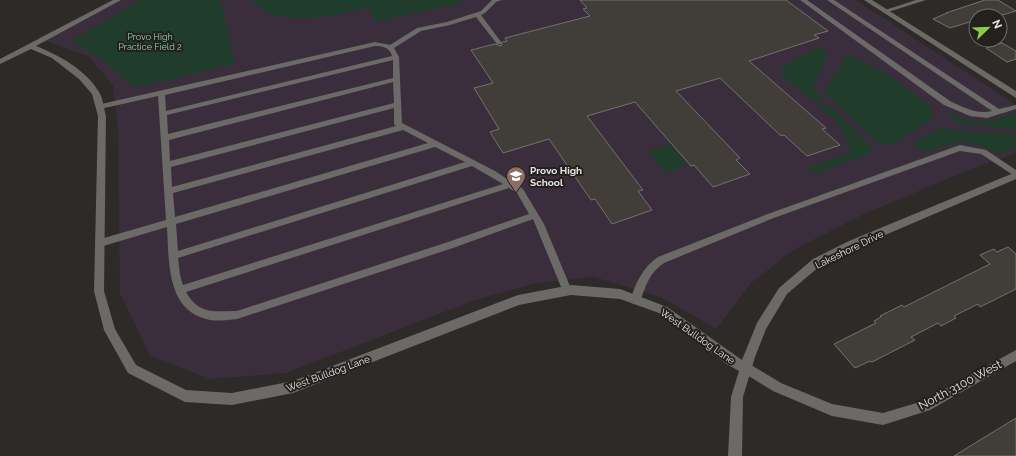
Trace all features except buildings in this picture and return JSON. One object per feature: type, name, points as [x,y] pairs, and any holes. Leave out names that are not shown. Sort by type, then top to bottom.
[{"type":"street","points":[[0,62],[118,0]]},
{"type":"street","points":[[867,0],[1016,95]]},
{"type":"street","points":[[884,12],[923,0]]},
{"type":"street","name":"West Bulldog Lane","points":[[30,46],[55,56],[82,77],[96,93],[100,107],[102,116],[99,291],[110,330],[132,369],[185,396],[232,399],[293,388],[518,300],[571,290],[620,294],[663,310],[732,361],[746,368]]},
{"type":"street","name":"Lakeshore Drive","points":[[735,456],[737,397],[761,328],[783,291],[817,262],[853,244],[1016,175]]},
{"type":"street","name":"North 3100 West","points":[[746,368],[777,387],[832,410],[883,419],[926,406],[1016,355]]},
{"type":"lane","points":[[390,47],[418,29],[448,24],[483,12],[494,1],[499,0]]},
{"type":"lane","points":[[803,0],[947,103],[973,114],[988,115],[1016,107]]},
{"type":"lane","points":[[830,0],[998,112]]},
{"type":"lane","points":[[476,14],[498,43]]},
{"type":"lane","points":[[100,107],[375,44],[382,44],[390,47],[395,52],[396,57],[398,124],[473,163],[520,191],[540,224],[567,291]]},
{"type":"lane","points":[[162,114],[396,57]]},
{"type":"lane","points":[[164,138],[397,79]]},
{"type":"lane","points":[[161,93],[175,275],[179,290],[190,306],[205,315],[237,315],[450,245],[535,215]]},
{"type":"lane","points":[[166,165],[398,104]]},
{"type":"lane","points":[[168,192],[403,127]]},
{"type":"lane","points":[[100,243],[435,144]]},
{"type":"lane","points":[[634,300],[641,281],[653,265],[661,260],[768,217],[960,148],[983,152],[1016,175]]},
{"type":"lane","points":[[173,256],[473,163]]},
{"type":"lane","points":[[179,290],[510,185]]},
{"type":"shaded area","name":"Provo High School","points":[[112,0],[856,0],[1016,105],[1016,153],[966,171],[862,215],[795,249],[751,283],[716,329],[661,297],[594,277],[538,283],[475,300],[286,373],[211,379],[150,356],[120,293],[118,127],[113,85],[88,56],[38,38]]},
{"type":"green space","name":"Provo High Practice Field 2","points":[[140,0],[221,0],[235,64],[134,88],[105,62],[71,41]]},
{"type":"green space","points":[[252,0],[460,0],[462,3],[376,22],[368,8],[323,17],[291,18],[276,15],[263,10]]},
{"type":"green space","points":[[819,47],[828,53],[814,87],[824,99],[823,101],[813,101],[787,80],[782,74],[783,66]]},
{"type":"green space","points":[[847,56],[852,56],[888,74],[931,106],[933,119],[893,144],[883,144],[874,140],[826,94],[824,90]]},
{"type":"green space","points":[[816,104],[823,104],[832,107],[871,147],[869,154],[817,173],[803,170],[851,152],[837,122]]},
{"type":"green space","points":[[949,112],[982,122],[1016,113],[1016,130],[959,123],[948,115]]},
{"type":"green space","points":[[940,128],[1016,135],[1016,148],[998,154],[978,145],[962,142],[954,143],[925,153],[915,146],[915,142]]},
{"type":"green space","points":[[670,144],[688,165],[666,173],[648,151]]},
{"type":"place","name":"Provo High School","points":[[516,193]]}]
